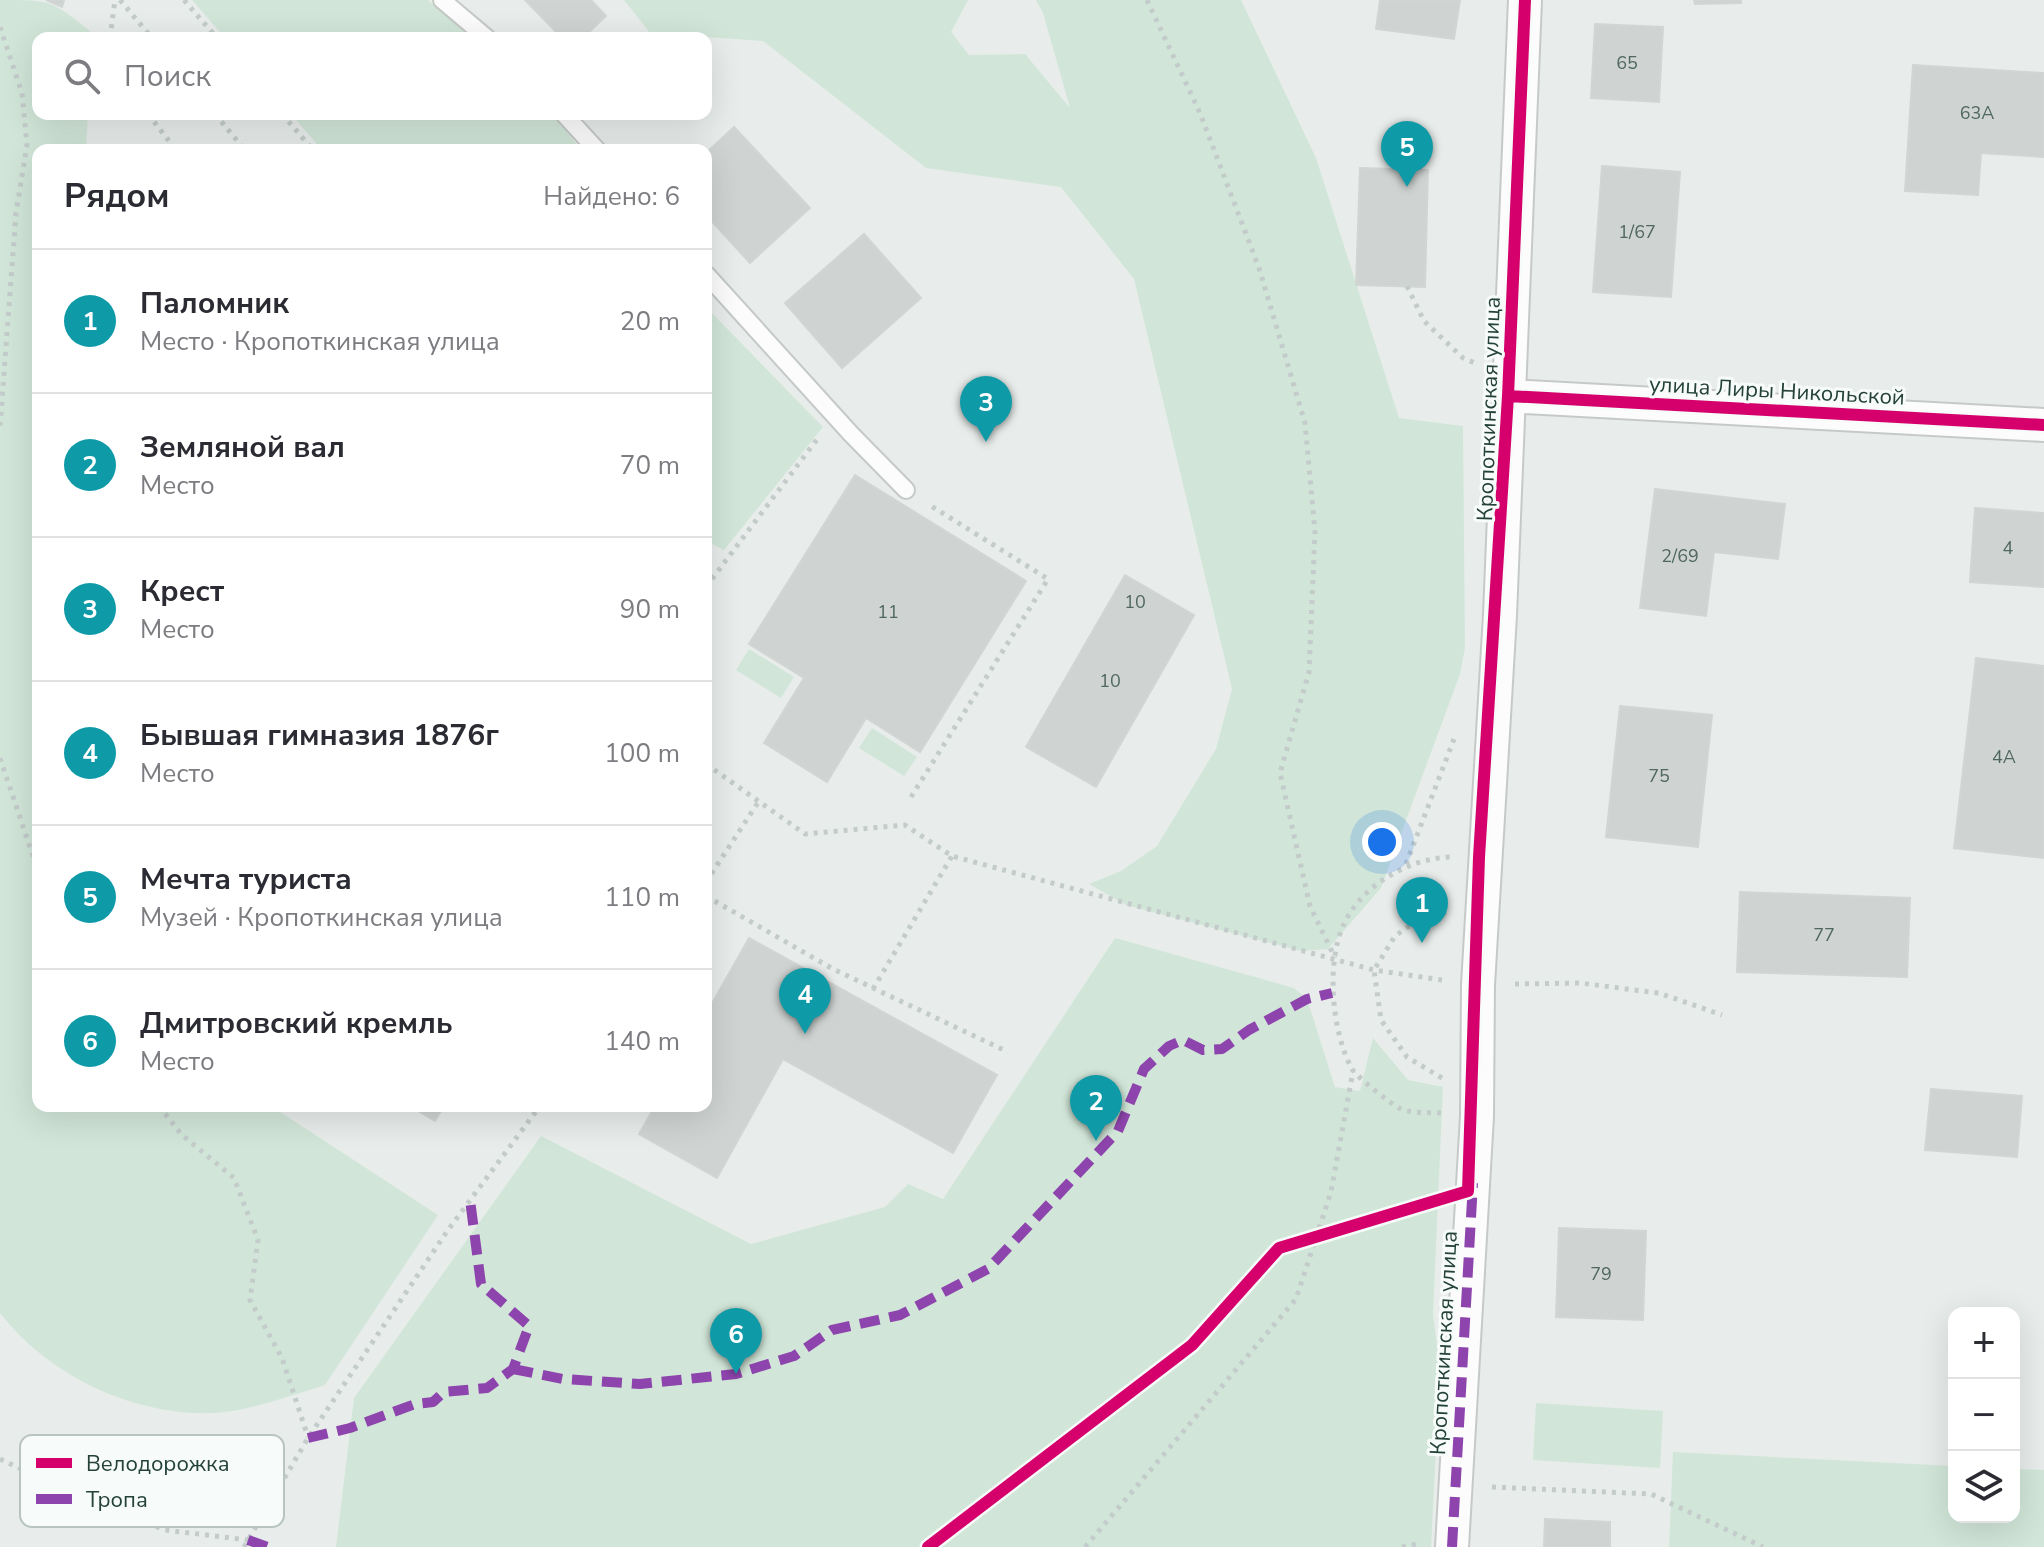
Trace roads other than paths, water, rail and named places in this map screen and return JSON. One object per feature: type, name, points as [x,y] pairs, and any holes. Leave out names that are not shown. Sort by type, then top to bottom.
[{"type":"street","name":"Кропоткинская улица","points":[[1452,1547],[1477,1105],[1478,985],[1500,615],[1525,0]]},
{"type":"street","name":"улица Лиры Никольской","points":[[1509,387],[2044,425]]},
{"type":"lane","points":[[442,0],[480,32]]},
{"type":"lane","points":[[570,120],[592,144]]},
{"type":"lane","points":[[712,281],[906,490]]},
{"type":"place","name":"Мечта туриста","points":[[1407,187]]},
{"type":"place","name":"Крест","points":[[986,442]]},
{"type":"place","name":"Паломник","points":[[1422,943]]},
{"type":"place","name":"Бывшая гимназия 1876г","points":[[805,1034]]},
{"type":"place","name":"Земляной вал","points":[[1096,1141]]},
{"type":"place","name":"Дмитровский кремль","points":[[736,1374]]}]
